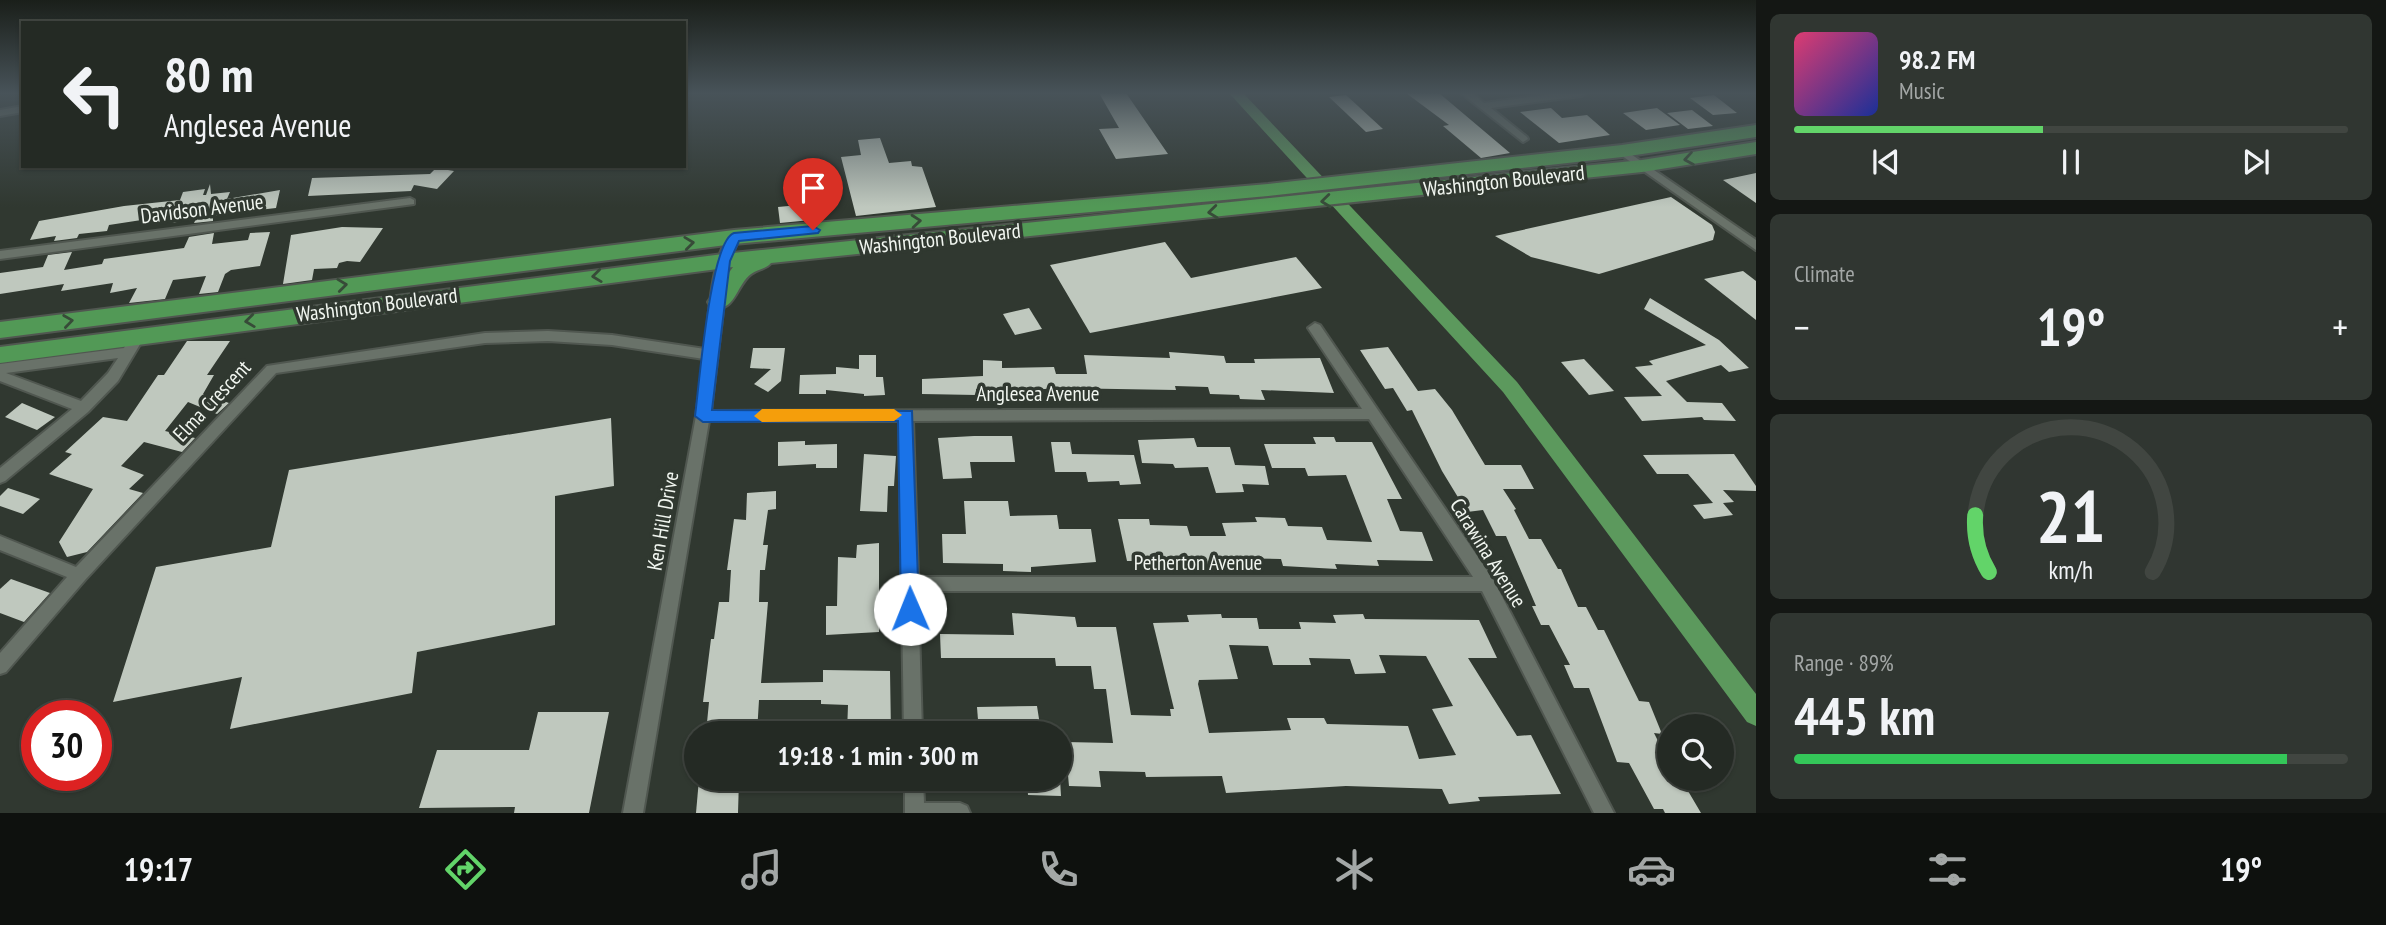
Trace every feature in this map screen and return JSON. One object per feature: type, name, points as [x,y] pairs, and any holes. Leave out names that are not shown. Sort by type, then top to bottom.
[{"type":"highway","name":"Washington Boulevard","points":[[0,355],[133,344],[632,272],[1275,197],[1354,180],[1622,151],[1756,131]]},
{"type":"highway","name":"Washington Boulevard","points":[[0,330],[734,237],[1275,197],[1370,196],[1642,166],[1756,148]]},
{"type":"highway","points":[[632,272],[691,273],[710,286],[719,302],[743,269],[766,260],[816,252]]},
{"type":"street","points":[[1513,131],[1523,139]]},
{"type":"street","points":[[1622,151],[1753,241]]},
{"type":"street","name":"Davidson Avenue","points":[[0,255],[410,202]]},
{"type":"street","name":"Ken Hill Drive","points":[[633,813],[703,416],[723,261],[734,237]]},
{"type":"street","name":"Carawina Avenue","points":[[1315,328],[1488,584],[1604,813]]},
{"type":"street","name":"Elma Crescent","points":[[0,666],[79,575],[272,369],[485,338],[548,336],[612,340],[711,355]]},
{"type":"street","points":[[0,369],[133,344]]},
{"type":"street","points":[[0,477],[83,408],[113,377],[133,344]]},
{"type":"street","points":[[0,376],[83,408]]},
{"type":"street","name":"Anglesea Avenue","points":[[703,416],[1373,414]]},
{"type":"street","points":[[906,415],[913,721]]},
{"type":"street","points":[[0,543],[79,575]]},
{"type":"street","name":"Petherton Avenue","points":[[909,584],[1488,584]]},
{"type":"street","points":[[914,791],[915,813],[960,813]]},
{"type":"building","points":[[1100,131],[1152,131],[1168,154],[1116,159]]},
{"type":"building","points":[[1449,131],[1484,131],[1510,153],[1481,158]]},
{"type":"building","points":[[1544,131],[1605,131],[1610,135],[1559,143]]},
{"type":"building","points":[[880,138],[889,163],[911,161],[912,166],[922,167],[936,207],[856,216],[841,157],[861,155],[858,140]]},
{"type":"building","points":[[436,168],[454,171],[437,189],[414,185],[411,191],[308,196],[312,178],[430,174]]},
{"type":"building","points":[[1756,173],[1756,203],[1723,180]]},
{"type":"building","points":[[210,184],[211,194],[230,192],[227,199],[280,190],[276,208],[222,214],[213,217],[213,221],[194,223],[196,219],[171,223],[174,215],[109,225],[107,231],[79,234],[77,238],[54,241],[56,236],[30,240],[39,221],[124,206],[180,200],[183,192],[205,189],[203,195],[206,195]]},
{"type":"building","points":[[1671,197],[1712,225],[1715,232],[1713,240],[1599,274],[1531,257],[1495,236]]},
{"type":"building","points":[[809,204],[811,220],[780,223],[778,207]]},
{"type":"building","points":[[342,227],[383,228],[360,262],[347,261],[339,263],[337,268],[314,269],[312,280],[283,284],[291,235]]},
{"type":"building","points":[[270,232],[260,266],[231,270],[225,274],[218,292],[199,294],[206,276],[173,280],[165,299],[129,303],[137,288],[110,293],[113,283],[61,291],[64,284],[0,294],[0,273],[43,267],[48,255],[72,252],[64,270],[102,264],[104,259],[184,248],[189,237],[214,233],[212,244],[248,240],[250,233]]},
{"type":"building","points":[[1165,242],[1191,278],[1296,257],[1322,288],[1090,333],[1050,265]]},
{"type":"building","points":[[1743,271],[1756,281],[1756,320],[1704,279]]},
{"type":"building","points":[[1650,298],[1719,340],[1749,368],[1729,372],[1721,365],[1666,381],[1687,402],[1722,403],[1736,421],[1704,420],[1702,417],[1642,421],[1624,397],[1662,396],[1635,367],[1653,365],[1649,361],[1706,345],[1644,309]]},
{"type":"building","points":[[1029,308],[1042,329],[1015,335],[1003,314]]},
{"type":"building","points":[[187,341],[230,341],[207,375],[214,375],[203,394],[229,403],[217,414],[188,402],[165,431],[195,438],[182,452],[144,442],[121,466],[144,475],[129,489],[143,493],[87,552],[67,557],[59,542],[93,489],[49,474],[72,454],[65,452],[103,417],[127,421],[158,375],[164,375]]},
{"type":"building","points":[[1388,347],[1418,391],[1435,389],[1452,410],[1485,465],[1521,465],[1534,489],[1503,489],[1516,509],[1514,510],[1529,539],[1541,539],[1558,569],[1561,569],[1578,607],[1586,607],[1598,630],[1604,630],[1639,701],[1649,702],[1657,722],[1657,733],[1654,733],[1657,739],[1657,791],[1688,791],[1701,813],[1665,813],[1663,809],[1654,809],[1629,763],[1617,762],[1589,688],[1574,688],[1564,665],[1570,665],[1549,625],[1541,625],[1532,606],[1536,606],[1506,536],[1496,536],[1483,510],[1467,512],[1442,471],[1412,410],[1407,411],[1393,388],[1385,389],[1360,350]]},
{"type":"building","points":[[753,348],[785,348],[781,381],[768,392],[754,384],[771,369],[750,368]]},
{"type":"building","points":[[1169,352],[1224,356],[1226,363],[1255,363],[1254,359],[1320,358],[1334,393],[1261,390],[1265,400],[1240,399],[1239,395],[1210,394],[1208,387],[1175,386],[1176,390],[1058,388],[1031,390],[1031,395],[976,389],[976,395],[922,394],[922,379],[983,376],[983,360],[1002,361],[1002,368],[1054,367],[1056,374],[1087,374],[1084,355],[1170,358]]},
{"type":"building","points":[[859,355],[876,355],[876,377],[883,377],[885,395],[864,396],[826,390],[826,394],[799,394],[800,375],[836,374],[836,367],[859,369]]},
{"type":"building","points":[[1584,359],[1614,391],[1589,395],[1561,362]]},
{"type":"building","points":[[22,403],[55,417],[37,430],[5,417]]},
{"type":"building","points":[[611,418],[614,486],[555,496],[555,625],[417,652],[412,693],[230,729],[242,677],[113,702],[156,567],[271,547],[289,470]]},
{"type":"building","points":[[1012,436],[1015,462],[970,462],[972,478],[943,479],[938,438]]},
{"type":"building","points":[[1313,437],[1334,437],[1336,442],[1372,442],[1402,499],[1387,499],[1400,531],[1422,532],[1433,561],[1377,560],[1379,566],[1335,564],[1337,569],[1283,566],[1281,559],[1228,558],[1232,570],[1197,572],[1164,571],[1162,561],[1127,561],[1118,519],[1149,519],[1150,525],[1187,526],[1190,536],[1226,536],[1222,523],[1257,522],[1255,517],[1285,518],[1288,526],[1322,527],[1327,540],[1372,542],[1346,475],[1308,476],[1305,468],[1272,468],[1264,444],[1316,444]]},
{"type":"building","points":[[1194,438],[1197,447],[1230,447],[1235,465],[1265,466],[1269,485],[1242,484],[1244,492],[1216,493],[1208,467],[1175,468],[1173,464],[1142,463],[1138,440]]},
{"type":"building","points":[[805,441],[805,445],[837,444],[837,468],[816,468],[816,464],[778,466],[778,442]]},
{"type":"building","points":[[1051,442],[1070,442],[1072,454],[1134,455],[1141,484],[1120,485],[1119,481],[1088,482],[1086,472],[1055,472]]},
{"type":"building","points":[[864,454],[896,456],[894,486],[888,486],[887,512],[860,511]]},
{"type":"building","points":[[1734,454],[1756,486],[1756,491],[1723,490],[1734,502],[1723,503],[1733,515],[1704,519],[1693,505],[1713,503],[1688,474],[1657,474],[1643,455]]},
{"type":"building","points":[[8,488],[40,499],[23,514],[0,506],[0,496]]},
{"type":"building","points":[[776,491],[776,509],[768,510],[763,545],[768,545],[765,570],[760,570],[759,602],[768,602],[761,683],[823,682],[823,670],[890,671],[891,721],[847,721],[848,705],[821,704],[821,700],[759,700],[758,721],[707,721],[709,702],[703,702],[711,639],[714,639],[719,602],[729,602],[731,570],[727,570],[734,519],[746,520],[747,493]]},
{"type":"building","points":[[964,501],[1008,501],[1010,516],[1057,515],[1059,529],[1091,529],[1096,562],[1031,567],[1031,572],[1003,571],[1003,564],[943,563],[942,534],[966,534]]},
{"type":"building","points":[[879,543],[879,632],[826,635],[826,606],[837,606],[838,557],[856,558],[857,545]]},
{"type":"building","points":[[11,579],[50,593],[24,622],[0,613],[0,589]]},
{"type":"building","points":[[1012,613],[1075,617],[1077,627],[1116,627],[1131,715],[1171,716],[1170,709],[1174,709],[1153,623],[1189,622],[1187,615],[1221,614],[1222,618],[1257,618],[1259,629],[1301,629],[1299,622],[1336,623],[1333,615],[1363,614],[1365,619],[1479,620],[1497,658],[1468,658],[1517,736],[1531,735],[1561,794],[1478,797],[1480,801],[1449,804],[1442,789],[1346,786],[1226,793],[1222,776],[1146,777],[1145,772],[1099,771],[1101,787],[1072,786],[1072,742],[1113,743],[1106,689],[1094,689],[1091,666],[1056,666],[1055,658],[941,658],[940,634],[1014,635]],"holes":[[[1229,645],[1268,646],[1273,665],[1311,665],[1309,658],[1350,659],[1355,674],[1386,673],[1379,655],[1426,656],[1453,706],[1432,709],[1456,755],[1419,759],[1408,726],[1327,724],[1324,718],[1287,718],[1291,730],[1209,733],[1198,684],[1199,680],[1238,679]]]},
{"type":"building","points":[[1037,706],[1039,721],[978,721],[977,707]]},
{"type":"building","points":[[538,712],[609,712],[589,813],[514,813],[515,807],[419,808],[437,750],[529,750]]},
{"type":"building","points":[[698,791],[739,791],[738,813],[696,813]]},
{"type":"building","points":[[1028,791],[1061,791],[1061,796],[1028,795]]},
{"type":"waterway","points":[[1271,131],[1510,387],[1756,714]]},
{"type":"slow traffic","points":[[762,416],[894,415]]},
{"type":"route","points":[[813,230],[734,237],[723,261],[703,416],[906,415],[910,609]]}]
